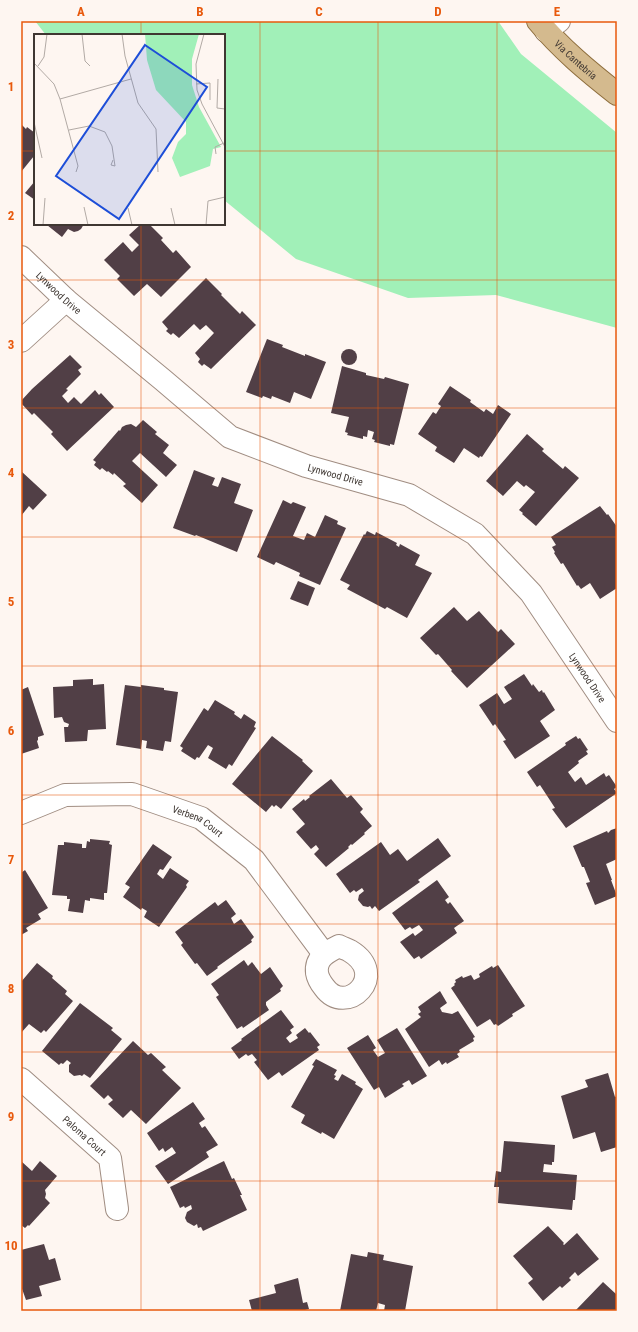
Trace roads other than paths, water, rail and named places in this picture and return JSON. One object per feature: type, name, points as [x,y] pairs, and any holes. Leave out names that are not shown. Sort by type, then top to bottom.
[{"type":"main road","name":"Via Cantebria","points":[[548,24],[578,63],[617,94]]},
{"type":"street","name":"Lynwood Drive","points":[[21,257],[66,300],[230,437],[306,466],[409,496],[476,534],[531,593],[617,721]]},
{"type":"street","points":[[21,341],[66,300]]},
{"type":"street","name":"Verbena Court","points":[[21,813],[65,796],[132,794],[201,818],[254,860],[324,954]]},
{"type":"street","name":"Paloma Court","points":[[21,1079],[110,1158],[117,1209]]}]
